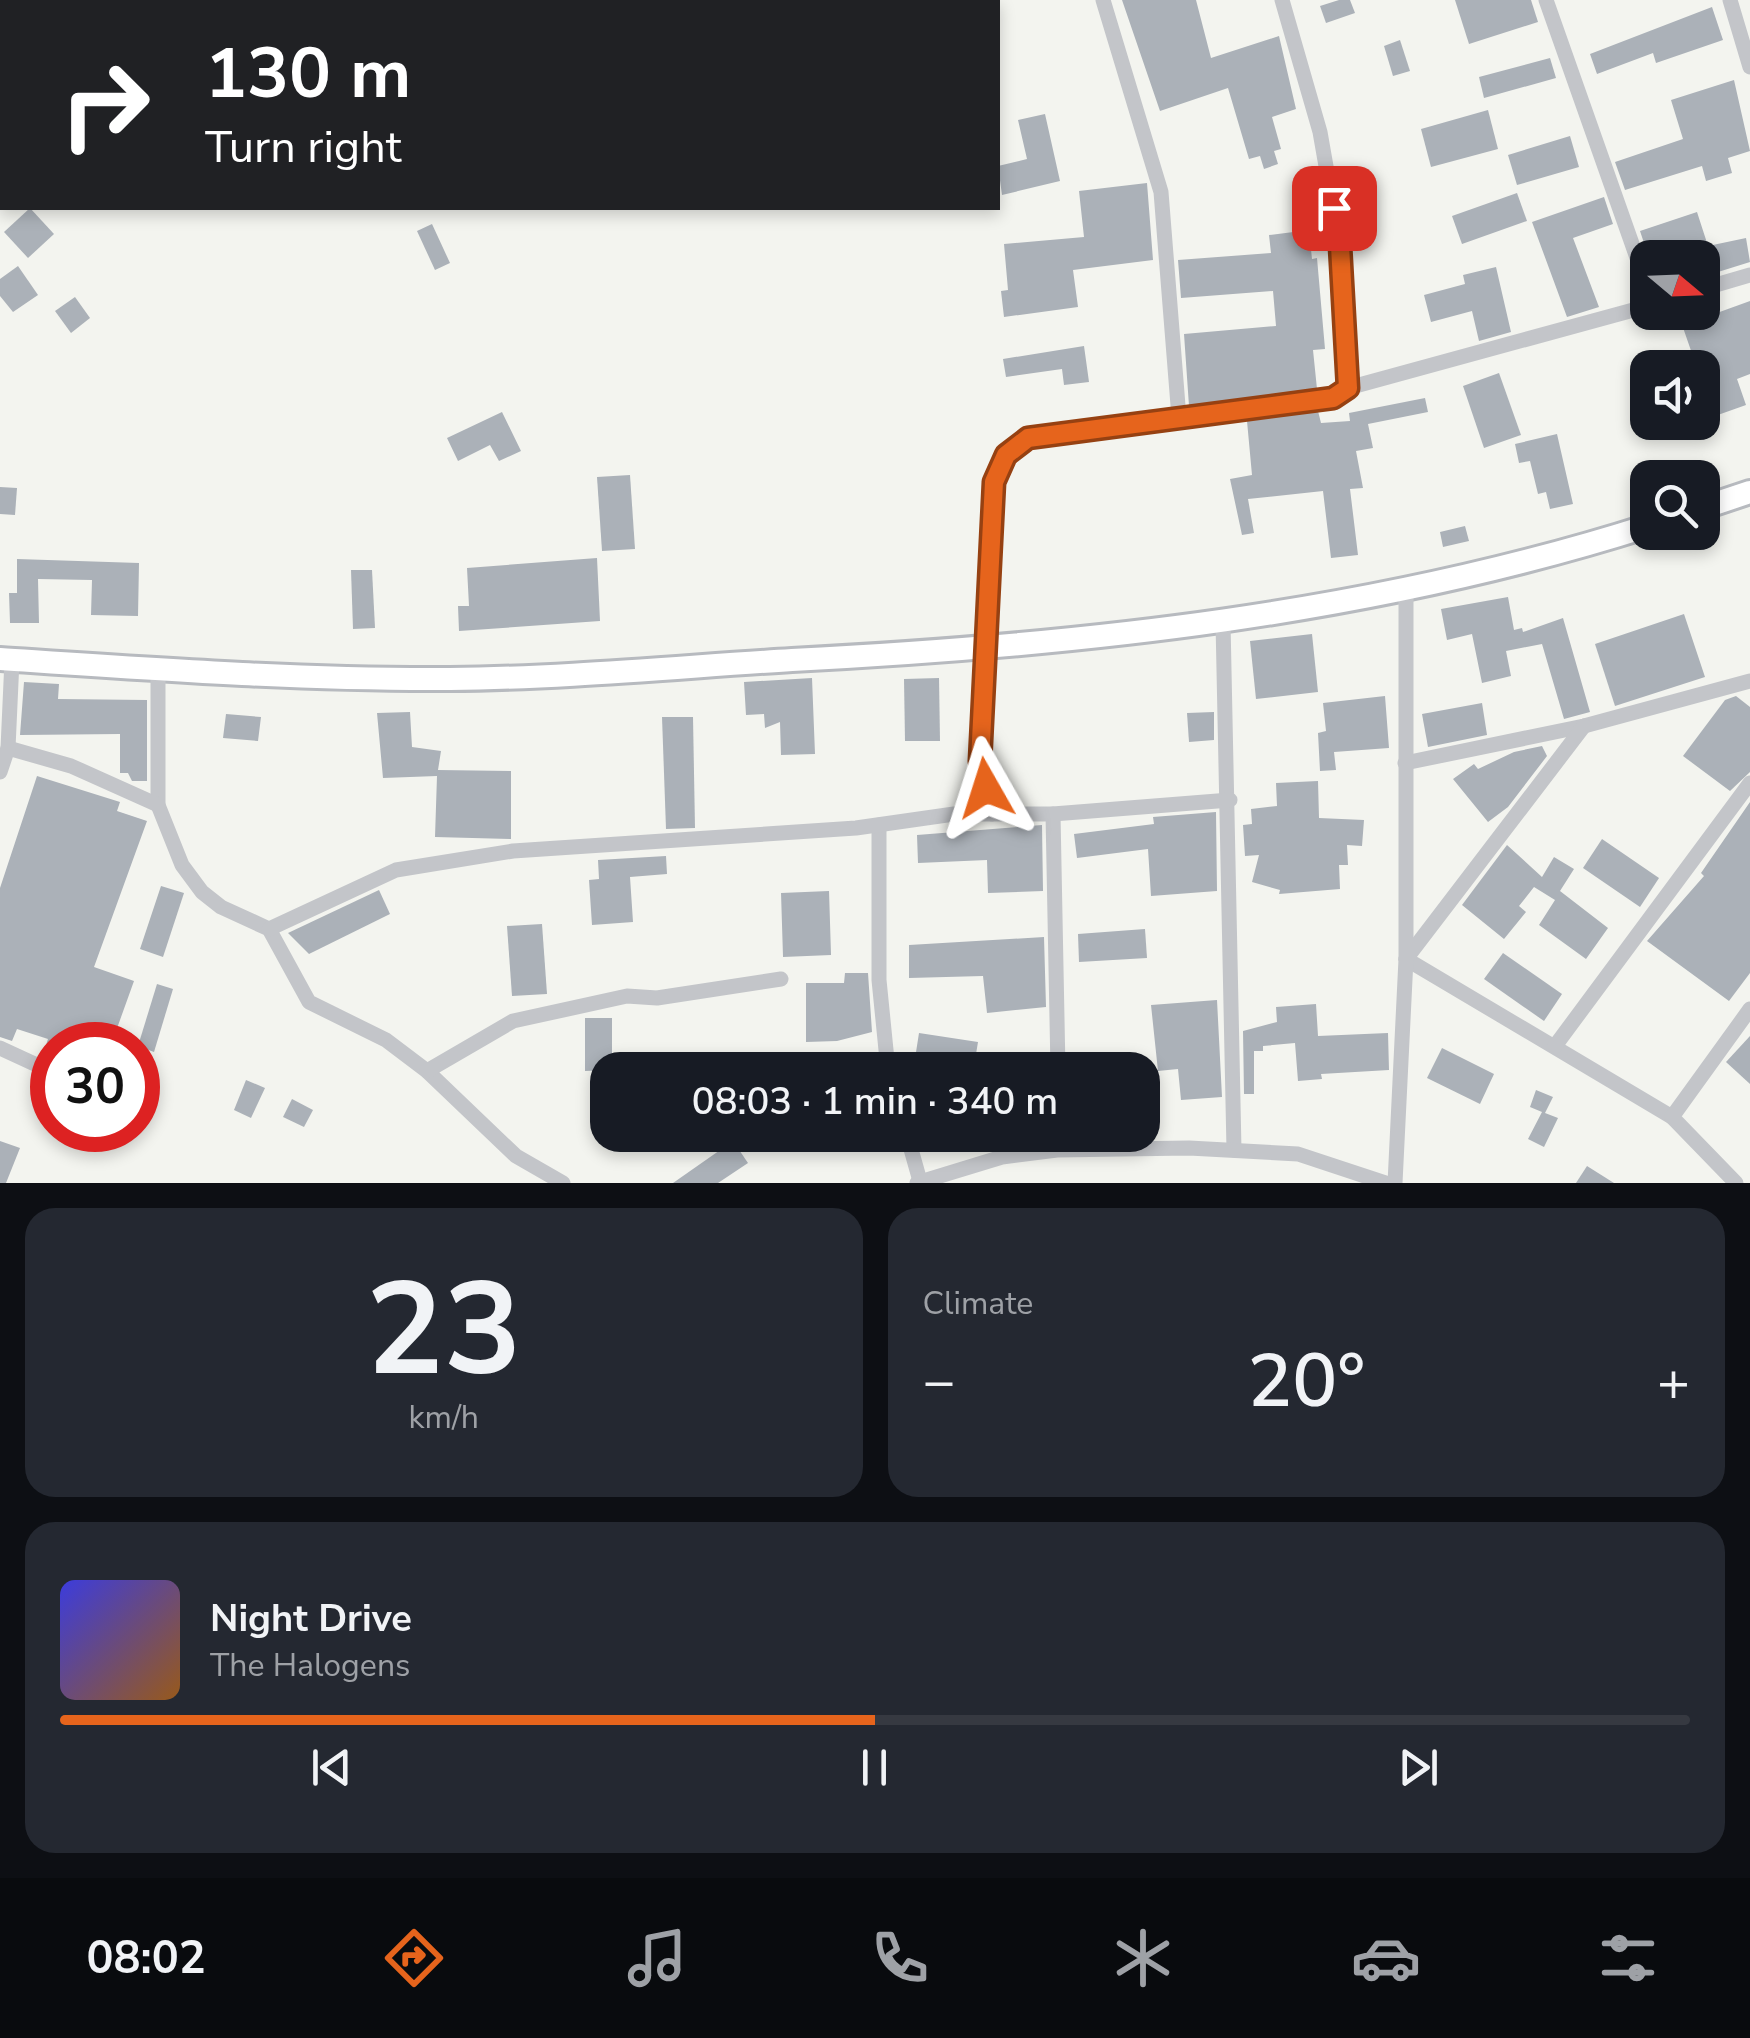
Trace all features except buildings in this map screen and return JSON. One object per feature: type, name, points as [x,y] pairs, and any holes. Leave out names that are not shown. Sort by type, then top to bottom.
[{"type":"main road","points":[[1720,502],[1750,492]]},
{"type":"main road","points":[[6,659],[158,670],[457,679],[984,650],[1223,622],[1552,556],[1630,532]]},
{"type":"street","points":[[1104,0],[1161,192],[1179,418]]},
{"type":"street","points":[[1282,0],[1320,132],[1340,246],[1348,388]]},
{"type":"street","points":[[1546,0],[1630,240]]},
{"type":"street","points":[[1730,0],[1750,67]]},
{"type":"street","points":[[1720,285],[1750,276]]},
{"type":"street","points":[[992,814],[980,761],[984,650],[994,482],[1006,455],[1028,438],[1333,398],[1348,388],[1630,311]]},
{"type":"street","points":[[1395,1183],[1406,958],[1406,587]]},
{"type":"street","points":[[1223,622],[1230,800],[1234,1150]]},
{"type":"street","points":[[0,772],[8,748],[6,659]]},
{"type":"street","points":[[158,670],[158,805],[182,866],[202,892],[221,907],[269,928],[309,1002],[386,1040],[427,1071],[516,1156],[562,1183]]},
{"type":"street","points":[[1405,763],[1584,726],[1750,681]]},
{"type":"street","points":[[1406,958],[1584,726]]},
{"type":"street","points":[[8,748],[71,766],[158,805]]},
{"type":"street","points":[[1555,1046],[1750,782]]},
{"type":"street","points":[[269,928],[396,870],[513,851],[1230,800]]},
{"type":"street","points":[[1053,814],[1058,1052]]},
{"type":"street","points":[[879,825],[878,980],[886,1052]]},
{"type":"street","points":[[1406,958],[1672,1117],[1736,1183]]},
{"type":"street","points":[[427,1071],[513,1021],[627,996],[657,998],[780,980]]},
{"type":"street","points":[[1672,1117],[1750,1010]]},
{"type":"street","points":[[0,1048],[30,1062]]},
{"type":"street","points":[[1160,1147],[1298,1154],[1386,1183]]},
{"type":"street","points":[[911,1152],[919,1182],[1020,1152]]},
{"type":"route","points":[[986,788],[980,761],[994,482],[1006,455],[1028,438],[1333,398],[1348,388],[1340,246],[1334,208]]}]
